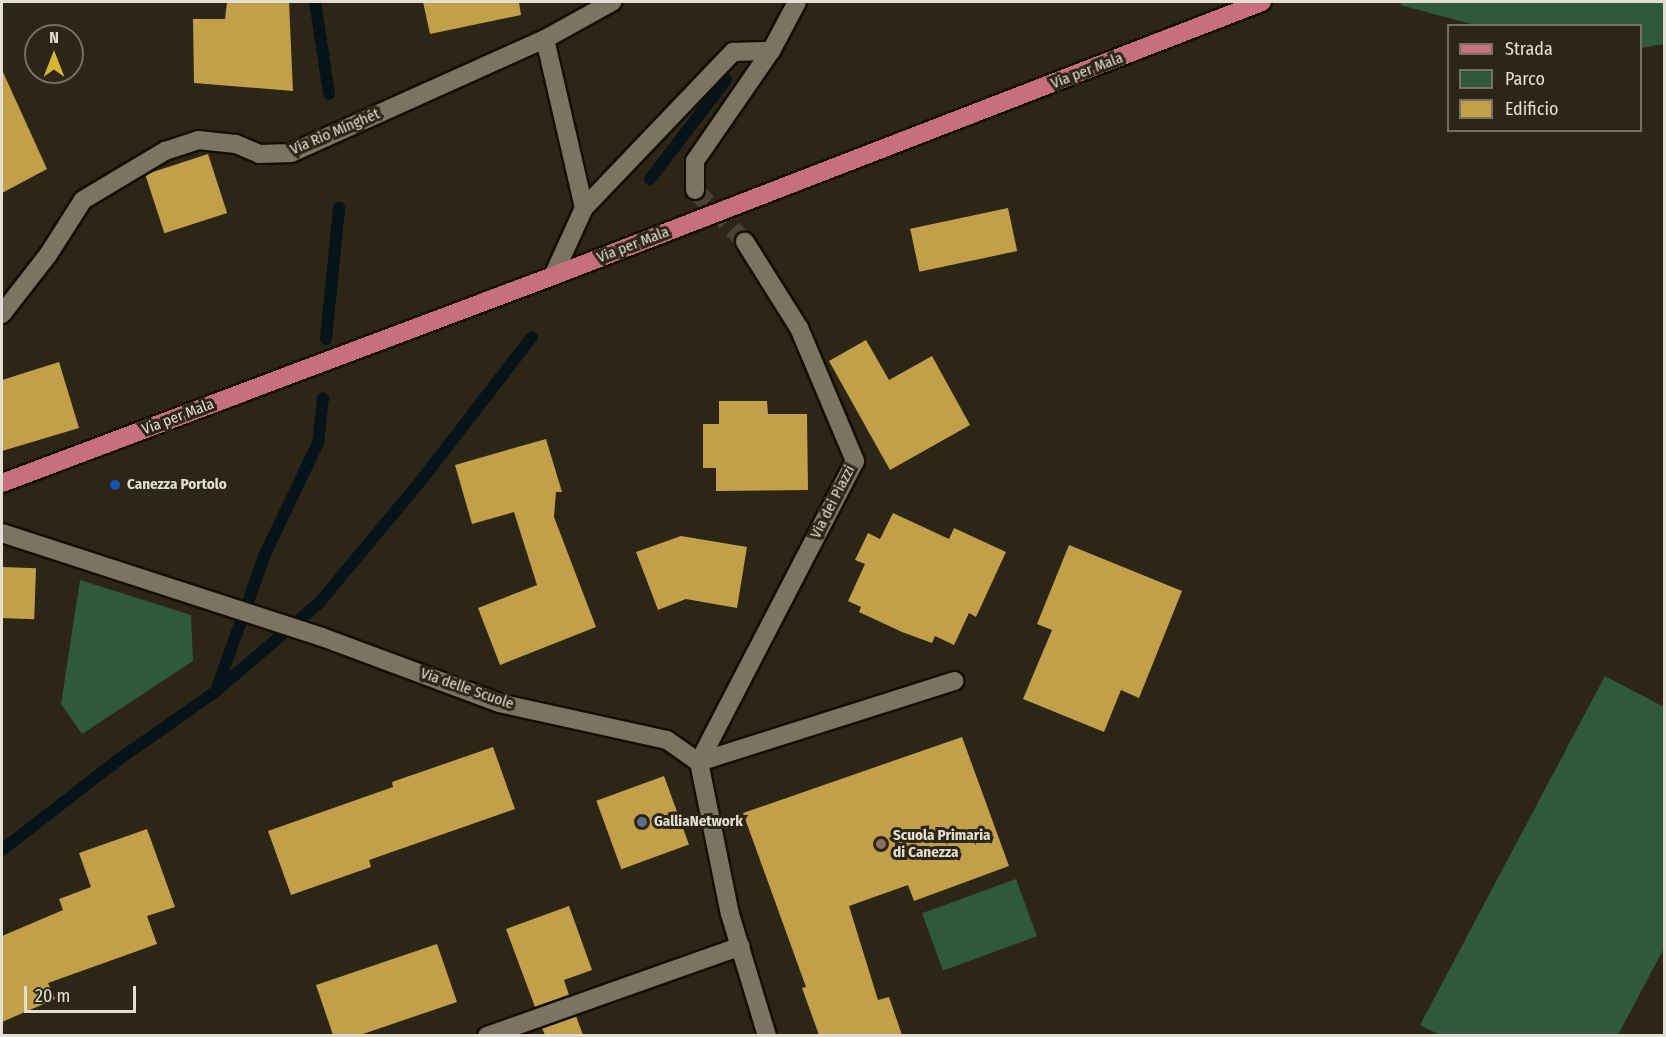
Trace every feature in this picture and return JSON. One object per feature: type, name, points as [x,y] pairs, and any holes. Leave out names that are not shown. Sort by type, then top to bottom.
[{"type":"main road","name":"Via per Mala","points":[[2,483],[553,276],[1262,2]]},
{"type":"street","name":"Via Rio Minghét","points":[[2,314],[48,255],[83,200],[165,151],[198,140],[236,144],[259,154],[291,153],[545,39],[612,2]]},
{"type":"street","points":[[695,190],[694,161],[771,51],[796,2],[813,2]]},
{"type":"street","points":[[545,39],[584,208]]},
{"type":"street","points":[[553,276],[584,208],[650,136],[733,52],[771,51]]},
{"type":"street","name":"Via dei Piazzi","points":[[699,762],[855,461],[799,328],[745,242]]},
{"type":"street","name":"Via delle Scuole","points":[[2,533],[322,637],[499,703],[667,740],[699,762]]},
{"type":"street","points":[[767,1035],[730,914],[699,762],[954,681]]},
{"type":"street","points":[[487,1035],[741,946]]},
{"type":"green space","points":[[1402,2],[1664,2],[1664,44],[1642,48],[1642,24],[1471,24],[1400,5]]},
{"type":"green space","points":[[80,580],[191,615],[193,661],[82,734],[61,704]]},
{"type":"green space","points":[[1605,676],[1664,707],[1664,948],[1618,1035],[1440,1035],[1420,1025]]},
{"type":"green space","points":[[1016,879],[1037,936],[943,971],[922,913]]},
{"type":"building","points":[[227,2],[289,2],[293,91],[194,83],[193,19],[225,19]]},
{"type":"building","points":[[423,2],[519,2],[521,15],[430,34]]},
{"type":"building","points":[[2,70],[47,169],[2,193]]},
{"type":"building","points":[[208,154],[227,213],[164,233],[145,174]]},
{"type":"building","points":[[1008,208],[1017,251],[919,272],[910,229]]},
{"type":"building","points":[[866,340],[889,380],[932,356],[970,425],[890,470],[829,361]]},
{"type":"building","points":[[59,362],[79,428],[2,451],[2,380]]},
{"type":"building","points":[[719,401],[767,401],[768,414],[807,414],[808,490],[716,491],[716,468],[703,468],[703,424],[719,424]]},
{"type":"building","points":[[546,439],[562,492],[556,492],[554,517],[596,627],[500,665],[478,608],[537,585],[514,512],[472,524],[455,465]]},
{"type":"building","points":[[893,513],[949,539],[954,528],[1006,552],[976,617],[969,613],[954,645],[935,636],[932,643],[902,632],[859,612],[861,607],[848,601],[865,564],[855,560],[868,533],[880,539]]},
{"type":"building","points":[[681,536],[747,547],[737,608],[686,599],[658,610],[636,552]]},
{"type":"building","points":[[1069,545],[1182,591],[1139,698],[1121,690],[1104,732],[1023,699],[1052,630],[1037,624]]},
{"type":"building","points":[[2,567],[36,568],[34,619],[2,618]]},
{"type":"building","points":[[962,737],[1009,866],[914,901],[908,885],[849,906],[878,1000],[889,997],[902,1035],[819,1035],[802,988],[806,987],[743,813]]},
{"type":"building","points":[[493,747],[515,809],[369,860],[371,867],[291,895],[268,831],[393,787],[392,782]]},
{"type":"building","name":"GalliaNetwork","points":[[664,776],[689,845],[621,869],[596,801]]},
{"type":"building","points":[[147,829],[175,907],[147,916],[157,944],[48,983],[55,999],[2,1022],[2,936],[63,910],[59,899],[91,887],[79,853]]},
{"type":"building","points":[[569,906],[592,970],[564,980],[569,995],[535,1007],[506,929]]},
{"type":"building","points":[[437,944],[457,1002],[360,1035],[333,1035],[316,985]]},
{"type":"building","points":[[576,1016],[583,1035],[545,1035],[542,1028]]},
{"type":"waterway","points":[[315,2],[329,94]]},
{"type":"waterway","points":[[650,179],[726,80]]},
{"type":"waterway","points":[[326,339],[339,208]]},
{"type":"waterway","points":[[2,850],[118,760],[215,692],[319,603],[423,478],[532,337]]},
{"type":"waterway","points":[[216,691],[265,554],[318,443],[323,398]]},
{"type":"tunnel","points":[[695,190],[745,242]]},
{"type":"place","name":"Canezza Portolo","points":[[115,485]]},
{"type":"place","name":"GalliaNetwork","points":[[642,822]]},
{"type":"place","name":"Scuola Primaria di Canezza","points":[[881,844]]}]
